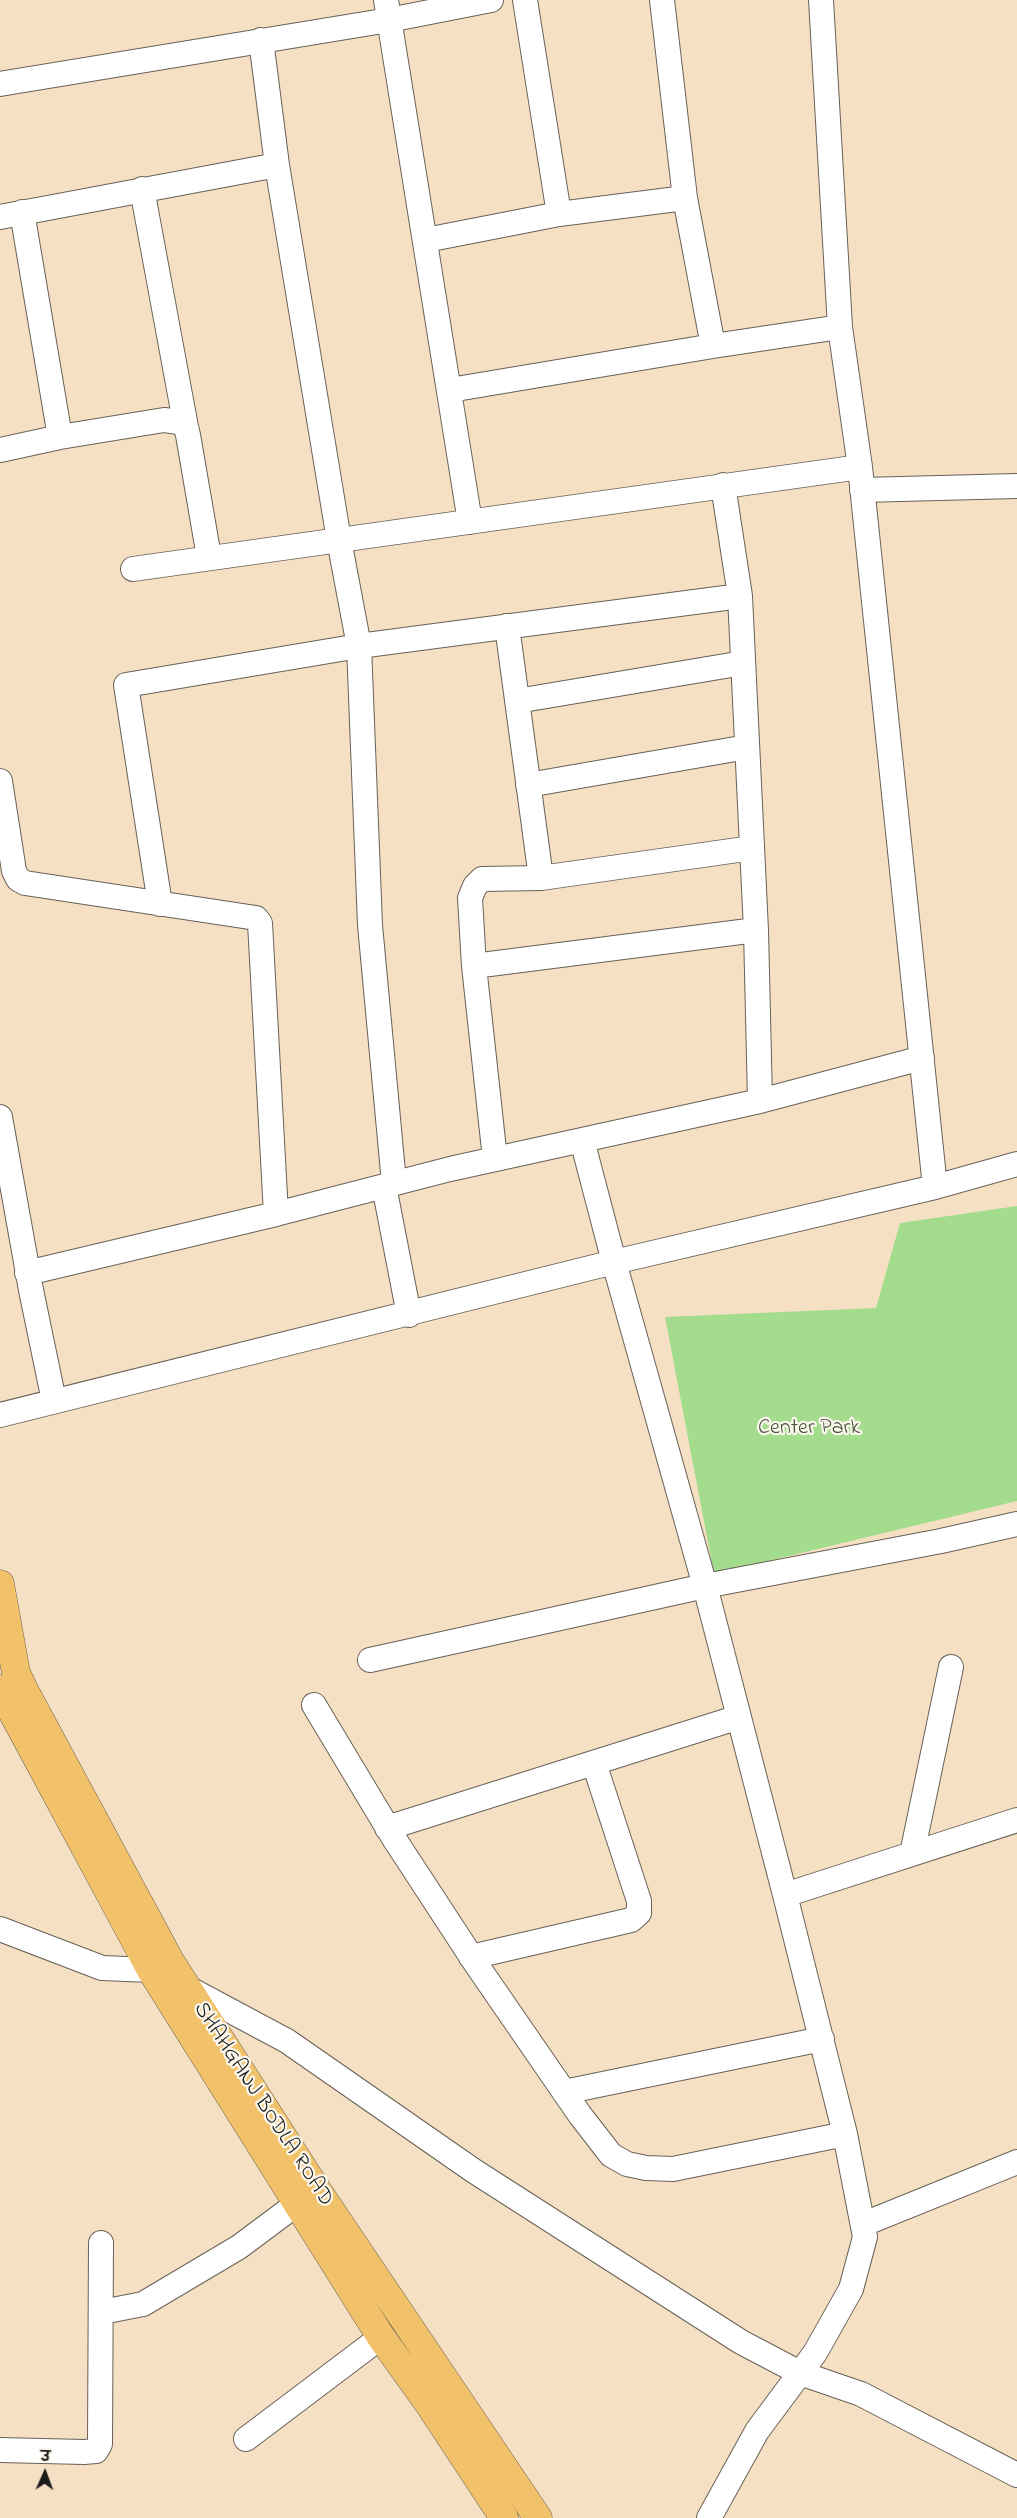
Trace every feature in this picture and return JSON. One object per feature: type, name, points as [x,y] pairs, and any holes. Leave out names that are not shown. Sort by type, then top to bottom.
[{"type":"main road","name":"SHAHGANJ BODLA ROAD","points":[[0,1584],[5,1675],[161,1965],[298,2203],[381,2337],[429,2404],[504,2518]]},
{"type":"main road","name":"SHAHGANJ BODLA ROAD","points":[[161,1965],[186,1987],[317,2190],[538,2518]]},
{"type":"street","points":[[0,84],[261,40],[388,10],[491,0]]},
{"type":"street","points":[[525,0],[559,214]]},
{"type":"street","points":[[662,0],[685,198],[713,346]]},
{"type":"street","points":[[821,0],[840,327],[860,467],[935,1187]]},
{"type":"street","points":[[388,10],[470,522]]},
{"type":"street","points":[[261,40],[277,165],[338,540],[359,646],[370,924],[389,1185],[409,1315]]},
{"type":"street","points":[[60,437],[11,214],[277,165]]},
{"type":"street","points":[[142,189],[209,557]]},
{"type":"street","points":[[426,240],[559,214],[685,198]]},
{"type":"street","points":[[450,390],[840,327]]},
{"type":"street","points":[[0,450],[60,437],[164,420],[179,422],[186,428]]},
{"type":"street","points":[[133,570],[209,557],[860,467]]},
{"type":"street","points":[[723,485],[740,596],[756,930],[760,1101]]},
{"type":"street","points":[[862,490],[1017,486]]},
{"type":"street","points":[[160,904],[126,685],[359,646],[740,596]]},
{"type":"street","points":[[507,626],[541,878]]},
{"type":"street","points":[[517,701],[743,664]]},
{"type":"street","points":[[528,785],[747,747]]},
{"type":"street","points":[[0,781],[12,860],[18,879],[34,885],[256,918],[260,923],[276,1214]]},
{"type":"street","points":[[495,1159],[474,966],[470,898],[475,886],[482,879],[541,878],[752,848]]},
{"type":"street","points":[[474,966],[756,930]]},
{"type":"street","points":[[27,1273],[276,1214],[495,1159],[760,1101],[922,1058]]},
{"type":"street","points":[[0,1117],[27,1273],[54,1401]]},
{"type":"street","points":[[582,1140],[614,1262],[705,1586],[822,2039],[864,2224],[863,2251],[851,2289],[815,2353],[758,2431],[709,2518]]},
{"type":"street","points":[[0,1415],[409,1315],[614,1262],[935,1187],[1017,1164]]},
{"type":"street","points":[[370,1660],[705,1586],[940,1541],[1017,1524]]},
{"type":"street","points":[[912,1854],[951,1667]]},
{"type":"street","points":[[314,1705],[388,1828],[471,1957],[564,2092],[611,2155],[627,2164],[646,2168],[673,2169],[845,2134]]},
{"type":"street","points":[[388,1828],[739,1717]]},
{"type":"street","points":[[471,1957],[631,1920],[639,1913],[639,1901],[594,1763]]},
{"type":"street","points":[[785,1895],[1017,1820]]},
{"type":"street","points":[[0,1929],[102,1968],[161,1965]]},
{"type":"street","points":[[186,1987],[287,2041],[483,2176],[741,2342],[800,2373],[861,2394],[1017,2475]]},
{"type":"street","points":[[564,2092],[822,2039]]},
{"type":"street","points":[[864,2224],[1017,2162]]},
{"type":"street","points":[[102,2312],[143,2304],[239,2247],[298,2203]]},
{"type":"street","points":[[0,2450],[96,2451],[100,2444],[101,2244]]},
{"type":"street","points":[[246,2439],[381,2337]]},
{"type":"green space","name":"Center Park","points":[[1017,1206],[1017,1501],[714,1574],[665,1317],[876,1308],[900,1223]]}]
